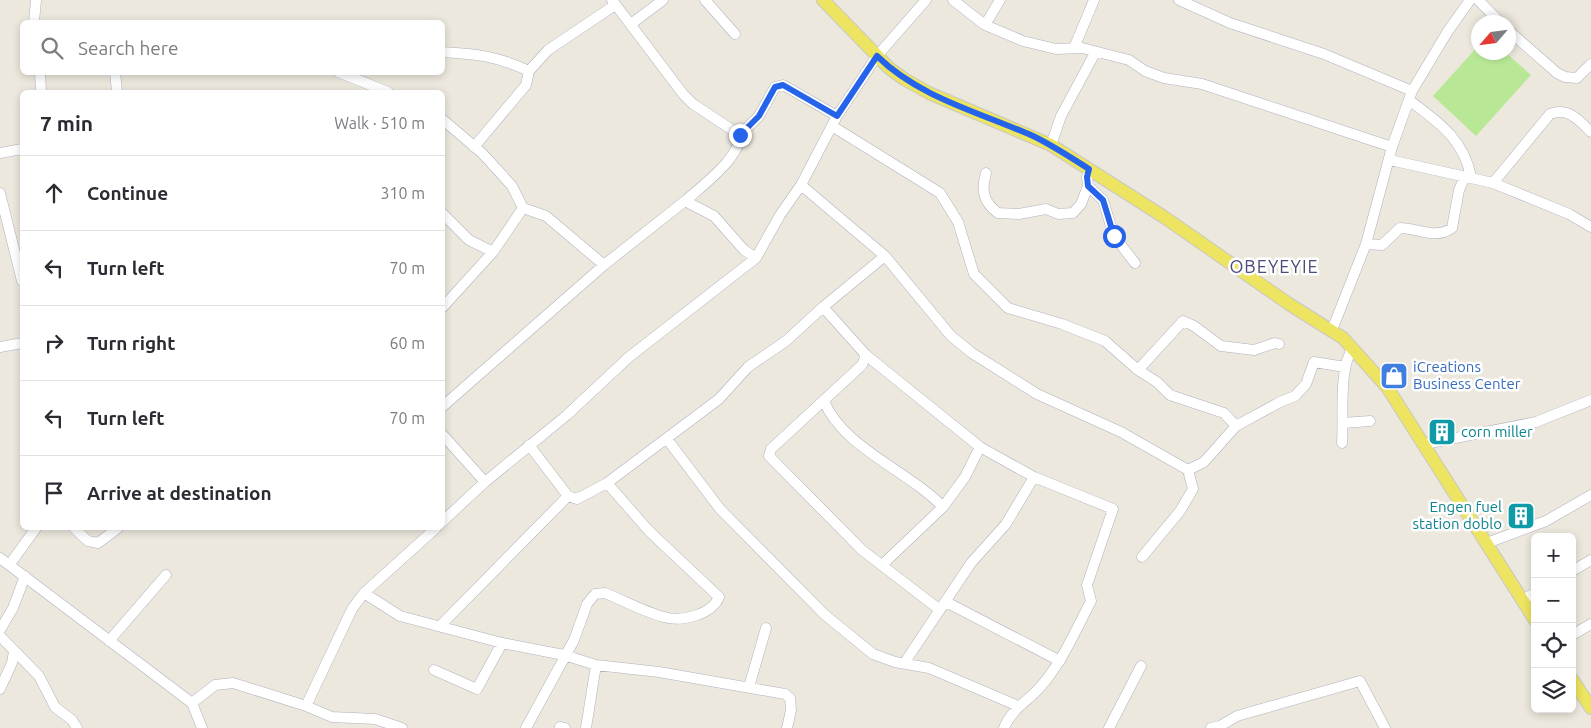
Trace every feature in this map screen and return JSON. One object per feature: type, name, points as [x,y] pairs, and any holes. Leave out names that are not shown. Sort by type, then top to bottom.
[{"type":"main road","points":[[822,0],[877,56],[904,79],[929,93],[1051,145],[1210,248],[1289,304],[1332,330],[1353,348],[1387,387],[1531,614]]},
{"type":"main road","points":[[1576,685],[1591,708]]},
{"type":"street","points":[[34,20],[36,0]]},
{"type":"street","points":[[631,24],[663,0]]},
{"type":"street","points":[[705,0],[735,34]]},
{"type":"street","points":[[445,519],[485,482],[567,415],[629,357],[756,258],[780,215],[801,185],[837,116],[877,56],[926,0]]},
{"type":"street","points":[[953,0],[985,25],[1008,36],[1056,50],[1082,48],[1095,53],[1129,60],[1145,71],[1164,78],[1202,84],[1392,147]]},
{"type":"street","points":[[985,25],[1000,0]]},
{"type":"street","points":[[1074,48],[1094,0]]},
{"type":"street","points":[[1179,0],[1230,23],[1324,54],[1410,95],[1455,138],[1468,162],[1468,176],[1459,190],[1452,228],[1438,234],[1400,228],[1382,245],[1366,244]]},
{"type":"street","points":[[1332,330],[1366,244],[1392,147],[1410,95],[1448,31],[1470,0]]},
{"type":"street","points":[[1478,0],[1493,15]]},
{"type":"street","points":[[474,147],[526,84],[529,71],[548,50],[613,2],[693,104],[740,135]]},
{"type":"street","points":[[1516,37],[1561,76],[1577,78],[1589,72]]},
{"type":"street","points":[[445,52],[476,54],[503,59],[529,71]]},
{"type":"street","points":[[1051,145],[1061,116],[1095,53]]},
{"type":"street","points":[[40,75],[41,90]]},
{"type":"street","points":[[115,75],[117,90]]},
{"type":"street","points":[[346,75],[383,90]]},
{"type":"street","points":[[445,403],[604,265],[685,201],[726,162],[740,144],[740,135],[759,116],[775,87],[783,85],[837,116]]},
{"type":"street","points":[[1493,183],[1550,114],[1558,111],[1568,113],[1591,132]]},
{"type":"street","points":[[445,122],[474,147],[512,186],[523,208],[546,216],[604,265]]},
{"type":"street","points":[[832,126],[940,193],[958,222],[974,274],[1008,308],[1062,324],[1105,341],[1138,370],[1158,382],[1170,395],[1224,413],[1236,426]]},
{"type":"street","points":[[0,153],[20,149]]},
{"type":"street","points":[[1390,160],[1493,183],[1569,214],[1591,227]]},
{"type":"street","points":[[986,173],[983,184],[985,198],[998,213],[1019,214],[1046,209],[1058,214],[1072,213],[1081,204],[1088,186],[1087,177],[1089,169]]},
{"type":"street","points":[[801,185],[885,256],[951,336],[992,368],[1037,394],[1121,432],[1188,470],[1193,489],[1180,511],[1142,557]]},
{"type":"street","points":[[1088,186],[1103,200],[1114,236],[1135,263]]},
{"type":"street","points":[[0,193],[20,273]]},
{"type":"street","points":[[685,201],[714,216],[744,250],[756,258]]},
{"type":"street","points":[[445,305],[493,252],[523,208]]},
{"type":"street","points":[[445,216],[469,240],[493,252]]},
{"type":"street","points":[[529,445],[568,496],[577,500],[607,483],[719,399],[748,367],[786,341],[823,307],[885,256]]},
{"type":"street","points":[[823,307],[866,355],[980,447],[1034,477],[1113,510],[1087,585],[1091,601],[1060,661],[1041,687],[1018,706],[1004,728]]},
{"type":"street","points":[[1138,370],[1183,321],[1194,326],[1221,346],[1254,350],[1275,343],[1279,344]]},
{"type":"street","points":[[0,347],[20,343]]},
{"type":"street","points":[[1342,444],[1345,367],[1353,348]]},
{"type":"street","points":[[866,355],[862,365],[771,450],[769,456],[862,550],[882,565],[943,606],[1060,661]]},
{"type":"street","points":[[1188,470],[1204,462],[1236,426],[1295,396],[1306,384],[1314,362],[1345,367]]},
{"type":"street","points":[[1424,444],[1536,422],[1591,400]]},
{"type":"street","points":[[824,401],[830,416],[874,456],[930,493],[943,507]]},
{"type":"street","points":[[1343,423],[1370,422]]},
{"type":"street","points":[[445,437],[485,482]]},
{"type":"street","points":[[667,439],[720,509],[825,616],[873,654],[895,662],[905,662],[929,668],[1018,706]]},
{"type":"street","points":[[882,565],[943,507],[965,477],[980,447]]},
{"type":"street","points":[[905,662],[971,563],[1006,524],[1034,477]]},
{"type":"street","points":[[526,728],[564,655],[574,640],[587,604],[595,594],[606,593],[666,618],[700,615],[711,609],[719,597],[648,531],[607,483]]},
{"type":"street","points":[[1487,544],[1546,521],[1591,495]]},
{"type":"street","points":[[440,626],[568,496]]},
{"type":"street","points":[[10,564],[35,530]]},
{"type":"street","points":[[76,530],[88,541],[98,543],[115,530]]},
{"type":"street","points":[[306,706],[352,609],[364,593],[434,530]]},
{"type":"street","points":[[0,558],[192,703],[202,728]]},
{"type":"street","points":[[1576,569],[1591,560]]},
{"type":"street","points":[[108,641],[166,575]]},
{"type":"street","points":[[0,630],[13,608],[25,576]]},
{"type":"street","points":[[364,593],[400,616],[502,643],[564,655],[596,665],[785,694],[790,698],[791,710],[787,728]]},
{"type":"street","points":[[1522,600],[1531,595]]},
{"type":"street","points":[[1576,633],[1591,624]]},
{"type":"street","points":[[749,687],[766,628]]},
{"type":"street","points":[[0,636],[39,676],[55,707],[72,720],[77,728]]},
{"type":"street","points":[[434,670],[477,689],[502,643]]},
{"type":"street","points":[[0,689],[12,664],[14,651]]},
{"type":"street","points":[[586,728],[596,665]]},
{"type":"street","points":[[1109,728],[1141,666]]},
{"type":"street","points":[[1211,728],[1220,726],[1237,716],[1360,681],[1385,728]]},
{"type":"street","points":[[192,703],[215,686],[233,683],[306,706],[332,717],[375,719],[402,728]]},
{"type":"green space","points":[[1471,54],[1471,60],[1514,60],[1531,75],[1476,136],[1433,96]]},
{"type":"place","name":"iCreations Business Center","points":[[1394,376]]},
{"type":"place","name":"corn miller","points":[[1442,432]]},
{"type":"place","name":"Engen fuel station doblo","points":[[1521,516]]},
{"type":"district","name":"OBEYEYIE","points":[[1274,267]]},
{"type":"route","points":[[740,135],[759,116],[775,87],[783,85],[837,116],[877,56],[904,79],[929,93],[1033,136],[1089,169],[1087,177],[1088,186],[1103,200],[1108,211],[1114,236]]}]
